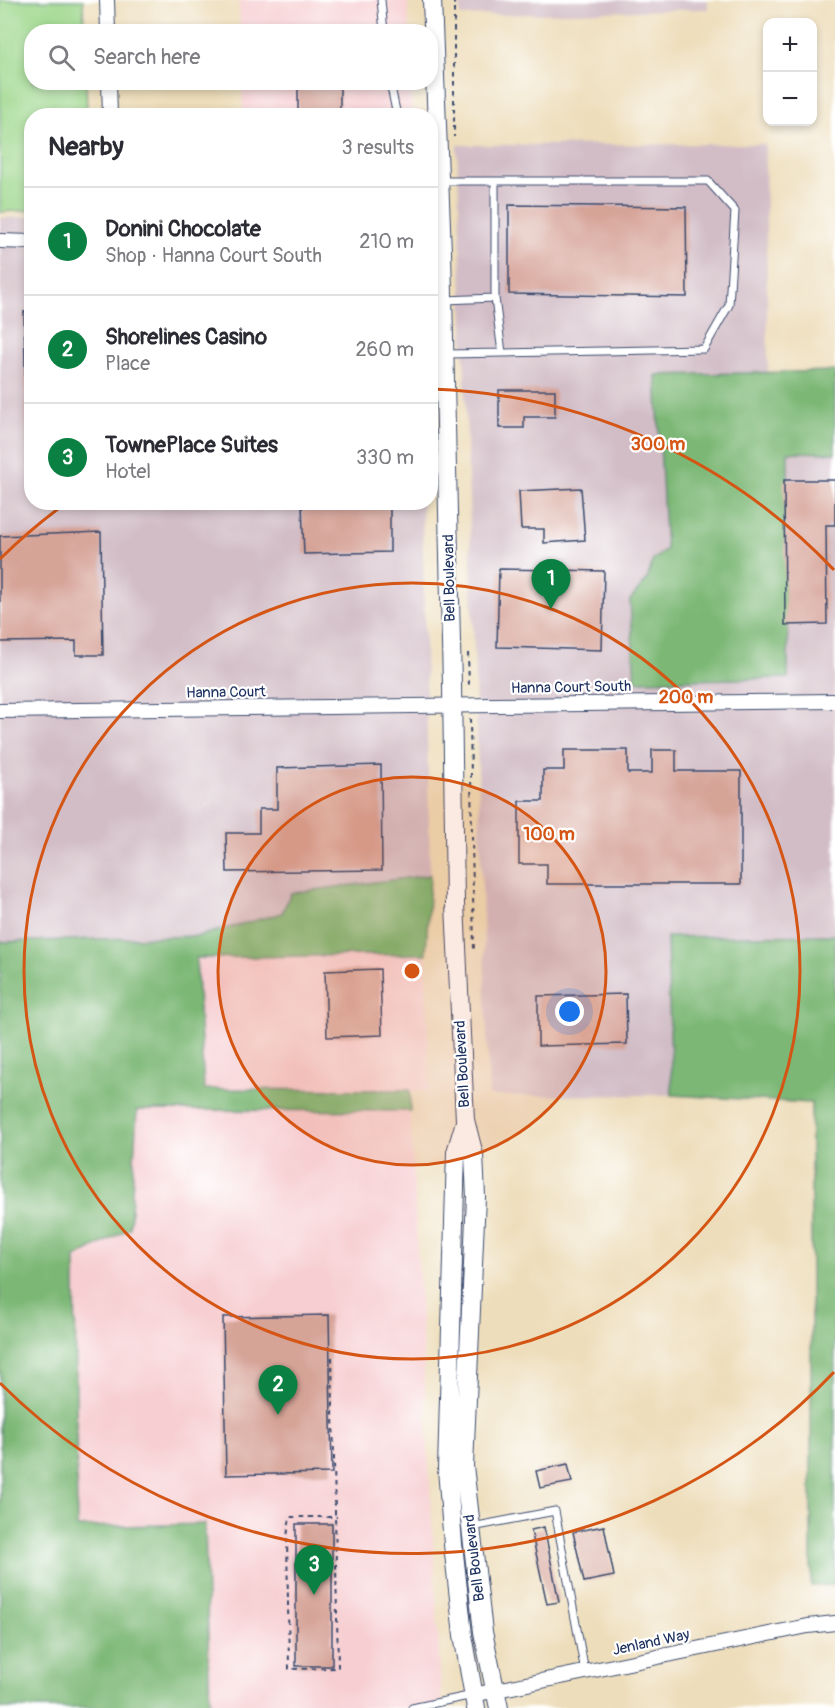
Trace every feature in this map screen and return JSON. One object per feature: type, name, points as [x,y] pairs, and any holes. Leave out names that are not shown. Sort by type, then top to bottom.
[{"type":"main road","name":"Bell Boulevard","points":[[432,0],[432,24]]},
{"type":"main road","name":"Bell Boulevard","points":[[434,90],[434,108]]},
{"type":"main road","name":"Bell Boulevard","points":[[438,169],[438,205]]},
{"type":"main road","name":"Bell Boulevard","points":[[438,269],[444,354],[455,904],[465,1120],[474,1155],[476,1197],[464,1466],[483,1632],[497,1699]]},
{"type":"main road","name":"Bell Boulevard","points":[[465,1120],[456,1152],[447,1469],[462,1624],[475,1701]]},
{"type":"street","points":[[107,0],[108,24]]},
{"type":"street","points":[[109,90],[110,108]]},
{"type":"street","points":[[0,241],[24,242]]},
{"type":"street","name":"Hanna Court South","points":[[452,705],[835,701]]},
{"type":"street","name":"Hanna Court","points":[[0,711],[452,705]]},
{"type":"street","name":"Jenland Way","points":[[475,1701],[497,1699],[585,1672],[808,1626],[835,1623]]},
{"type":"lane","points":[[381,0],[383,24]]},
{"type":"lane","points":[[392,90],[395,108]]},
{"type":"lane","points":[[439,181],[708,181],[735,211],[729,305],[704,349],[444,354]]},
{"type":"lane","points":[[495,181],[495,298],[502,353]]},
{"type":"lane","points":[[442,301],[495,298]]},
{"type":"lane","points":[[470,1527],[555,1511],[585,1672]]},
{"type":"lane","points":[[412,1708],[475,1701]]},
{"type":"path","points":[[470,716],[474,960]]},
{"type":"path","points":[[332,1357],[337,1517],[338,1668],[289,1668],[287,1537],[290,1518],[337,1517]]},
{"type":"shaded area","points":[[239,0],[408,0],[409,24],[240,24]]},
{"type":"shaded area","points":[[460,0],[708,0],[708,9],[460,16]]},
{"type":"shaded area","points":[[242,90],[411,90],[412,108],[243,108]]},
{"type":"shaded area","points":[[765,144],[768,372],[656,375],[666,550],[653,560],[647,580],[630,600],[787,678],[788,452],[835,453],[835,935],[667,937],[672,1095],[489,1096],[457,145]]},
{"type":"shaded area","points":[[24,217],[24,510],[422,510],[430,875],[292,893],[282,913],[199,936],[0,942],[0,218]]},
{"type":"shaded area","points":[[426,954],[429,1091],[204,1089],[196,958]]},
{"type":"shaded area","points":[[136,1110],[410,1111],[442,1708],[210,1708],[205,1524],[77,1527],[75,1257],[130,1228]]},
{"type":"green space","points":[[0,0],[83,0],[84,24],[24,24],[24,90],[86,90],[87,108],[24,108],[24,210],[0,212]]},
{"type":"green space","points":[[835,371],[835,453],[788,452],[788,678],[635,681],[630,600],[647,580],[653,560],[666,550],[656,375]]},
{"type":"green space","points":[[430,875],[426,954],[196,958],[204,1089],[410,1090],[410,1111],[137,1110],[130,1228],[75,1258],[77,1527],[205,1524],[210,1708],[0,1708],[0,942],[199,936],[282,913],[291,893]]},
{"type":"green space","points":[[835,935],[835,1585],[811,1586],[811,1103],[672,1095],[667,937]]},
{"type":"building","points":[[298,90],[340,90],[340,108],[298,108]]},
{"type":"building","points":[[509,205],[686,207],[687,297],[509,294]]},
{"type":"building","points":[[499,390],[555,390],[555,417],[524,417],[524,428],[499,428]]},
{"type":"building","points":[[784,480],[835,480],[835,525],[826,525],[827,624],[785,625]]},
{"type":"building","points":[[581,488],[585,540],[544,543],[544,529],[521,529],[519,491]]},
{"type":"building","points":[[302,510],[390,510],[390,552],[304,554]]},
{"type":"building","points":[[101,532],[103,655],[76,655],[76,641],[0,642],[0,536]]},
{"type":"building","points":[[499,569],[604,571],[602,650],[497,647]]},
{"type":"building","points":[[564,750],[628,750],[628,773],[652,773],[652,750],[676,750],[676,771],[741,771],[741,884],[547,884],[547,864],[519,864],[519,801],[543,801],[543,770],[564,770]]},
{"type":"building","points":[[381,765],[382,870],[227,872],[226,833],[259,833],[259,809],[277,809],[277,768]]},
{"type":"building","points":[[380,969],[382,1035],[327,1037],[325,971]]},
{"type":"building","points":[[626,994],[627,1044],[538,1046],[538,996]]},
{"type":"building","points":[[329,1315],[332,1473],[226,1475],[223,1317]]},
{"type":"building","points":[[568,1464],[572,1482],[540,1488],[536,1471]]},
{"type":"building","points":[[296,1524],[332,1524],[332,1666],[296,1666]]},
{"type":"building","points":[[604,1526],[614,1576],[584,1582],[573,1532]]},
{"type":"building","points":[[544,1527],[559,1602],[547,1604],[531,1530]]},
{"type":"place","name":"Donini Chocolate","points":[[551,609]]},
{"type":"place","name":"Shorelines Casino","points":[[278,1415]]},
{"type":"place","name":"TownePlace Suites","points":[[314,1595]]}]
